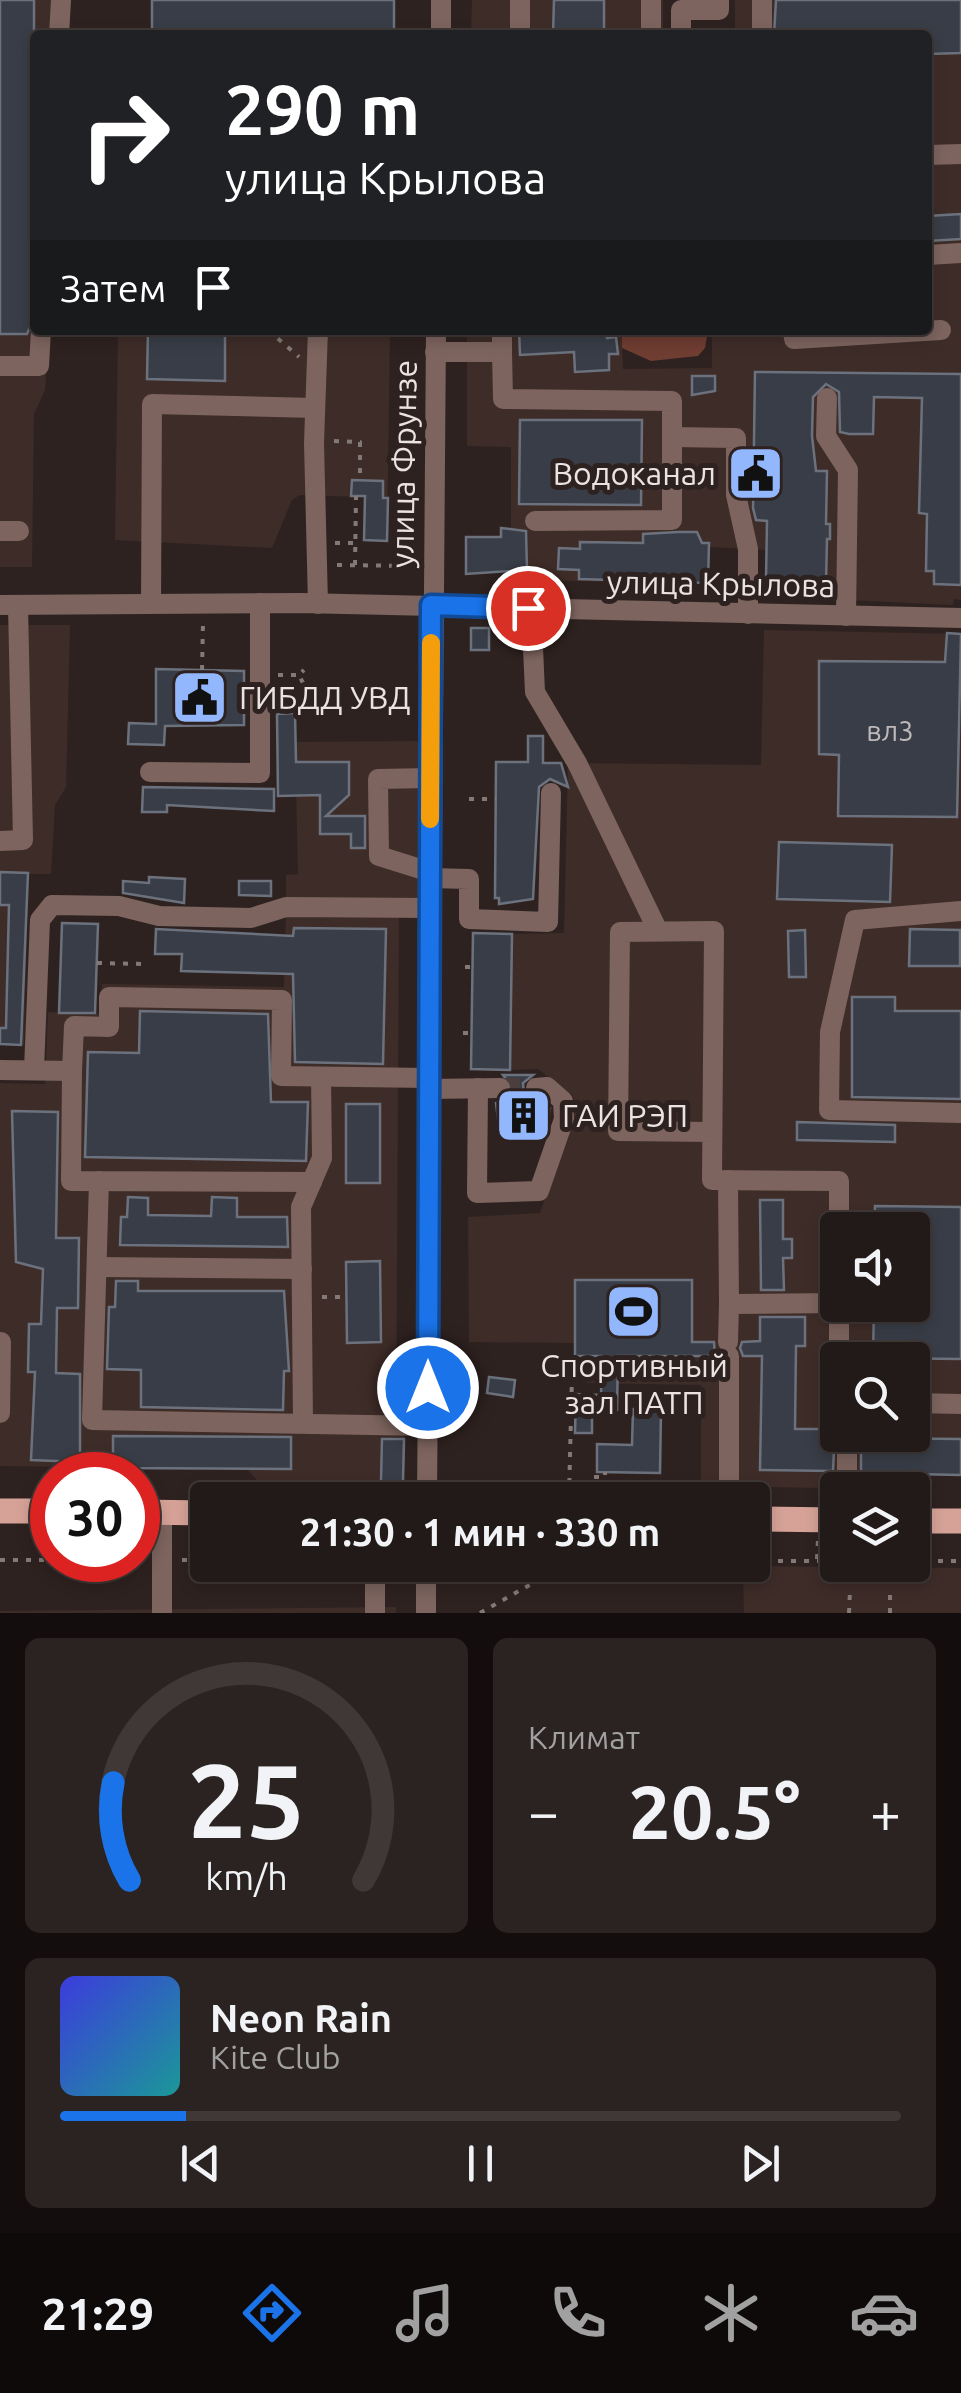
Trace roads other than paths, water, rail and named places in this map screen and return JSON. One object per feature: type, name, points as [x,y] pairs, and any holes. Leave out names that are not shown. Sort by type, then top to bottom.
[{"type":"main road","points":[[0,1511],[30,1512]]},
{"type":"main road","points":[[160,1512],[190,1512]]},
{"type":"main road","points":[[770,1519],[820,1520]]},
{"type":"main road","points":[[930,1521],[961,1522]]},
{"type":"street","points":[[59,30],[61,0]]},
{"type":"street","points":[[441,0],[441,30]]},
{"type":"street","points":[[520,0],[520,30]]},
{"type":"street","points":[[651,0],[651,30]]},
{"type":"street","points":[[681,30],[680,10],[719,10],[719,0]]},
{"type":"street","points":[[762,0],[762,28]]},
{"type":"street","points":[[932,155],[961,154]]},
{"type":"street","points":[[932,255],[961,253]]},
{"type":"street","points":[[932,331],[941,330]]},
{"type":"street","points":[[0,366],[39,366],[41,335]]},
{"type":"street","points":[[318,335],[314,440],[318,604]]},
{"type":"street","name":"улица Фрунзе","points":[[427,1482],[436,335]]},
{"type":"street","points":[[502,335],[503,398],[672,401],[672,520],[535,520]]},
{"type":"street","points":[[794,335],[794,339],[859,335]]},
{"type":"street","points":[[435,352],[502,352]]},
{"type":"street","points":[[827,398],[826,436],[848,470],[846,616]]},
{"type":"street","points":[[161,609],[152,404],[315,408]]},
{"type":"street","points":[[672,437],[736,438],[736,496],[748,549],[748,614]]},
{"type":"street","name":"улица Крылова","points":[[9,605],[161,609],[203,603],[431,605],[961,618]]},
{"type":"street","points":[[150,772],[260,772],[260,603]]},
{"type":"street","points":[[0,841],[24,840],[10,711],[9,605]]},
{"type":"street","points":[[533,648],[535,692],[577,763],[658,932]]},
{"type":"street","points":[[430,778],[378,778],[379,856],[430,875],[469,879],[469,920],[548,922],[551,793]]},
{"type":"street","points":[[40,1070],[40,920],[52,905],[119,906],[159,916],[251,918],[286,907],[430,908]]},
{"type":"street","points":[[961,911],[855,920],[830,1032],[829,1110],[961,1113]]},
{"type":"street","points":[[712,1132],[618,1132],[620,932],[714,931],[712,1180],[839,1181],[839,1212]]},
{"type":"street","points":[[312,1182],[71,1181],[74,1026],[109,1027],[110,997],[282,1000],[280,1076],[489,1088],[477,1192],[539,1191],[564,1119],[563,1101],[547,1088],[536,1088]]},
{"type":"street","points":[[0,1070],[72,1071]]},
{"type":"street","points":[[303,1424],[301,1207],[322,1158],[322,1077]]},
{"type":"street","points":[[728,1180],[729,1481]]},
{"type":"street","points":[[100,1181],[92,1420],[427,1426]]},
{"type":"street","points":[[96,1267],[302,1269]]},
{"type":"street","points":[[729,1304],[820,1304]]},
{"type":"street","points":[[0,1413],[1,1342]]},
{"type":"street","points":[[930,1403],[961,1404]]},
{"type":"street","points":[[158,1582],[162,1613]]},
{"type":"street","points":[[374,1613],[375,1582]]},
{"type":"street","points":[[426,1582],[426,1613]]},
{"type":"tunnel","points":[[500,1088],[536,1088]]},
{"type":"place","name":"Водоканал","points":[[755,473]]},
{"type":"place","name":"ГИБДД УВД","points":[[200,697]]},
{"type":"place","name":"ГАИ РЭП","points":[[523,1115]]},
{"type":"place","name":"Спортивный зал ПАТП","points":[[634,1311]]}]
